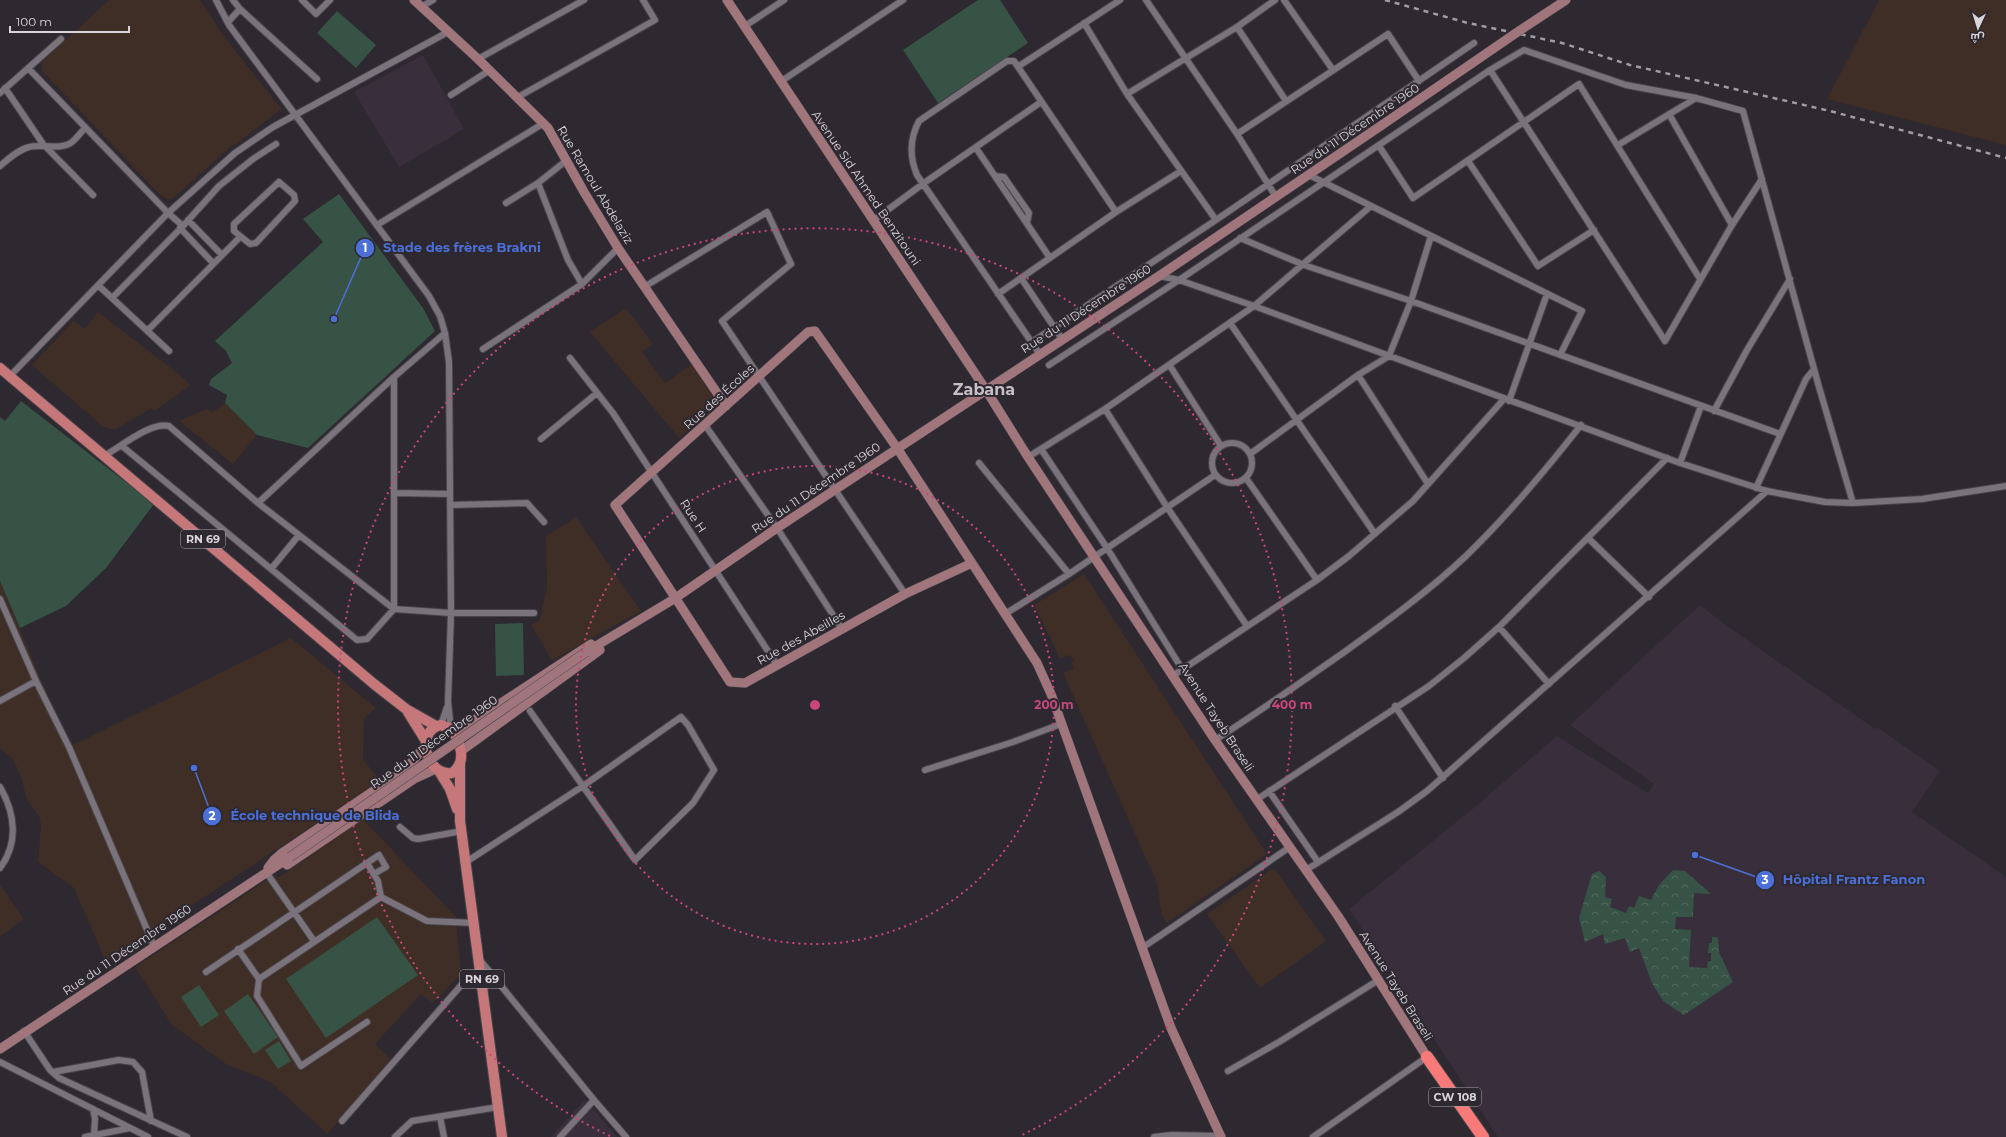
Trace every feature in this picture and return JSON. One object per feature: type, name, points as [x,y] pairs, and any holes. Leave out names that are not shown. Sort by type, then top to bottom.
[{"type":"highway","name":"CW 108","points":[[1427,1057],[1436,1080],[1474,1137]]},
{"type":"highway","name":"CW 108","points":[[1427,1057],[1483,1137]]},
{"type":"main road","name":"Rue Ramoul Abdelaziz","points":[[414,0],[490,70],[544,123],[568,160],[584,192],[618,248],[726,406]]},
{"type":"main road","name":"Avenue Sid Ahmed Benzitouni","points":[[727,0],[780,82],[874,220],[986,390]]},
{"type":"main road","name":"Rue du 11 Décembre 1960","points":[[0,1048],[24,1031],[134,962],[154,946],[290,857],[586,652],[674,599],[777,528],[986,390],[1039,353],[1159,276],[1518,31],[1566,0]]},
{"type":"main road","name":"Rue des Écoles","points":[[674,599],[616,506],[808,332],[815,331],[897,448]]},
{"type":"main road","name":"RN 69","points":[[0,368],[406,709]]},
{"type":"main road","name":"Avenue Tayeb Braseli","points":[[986,390],[1028,457],[1174,675],[1215,740],[1306,870],[1361,952],[1377,981],[1427,1057]]},
{"type":"main road","points":[[897,448],[1037,663],[1051,694],[1060,724],[1171,1028],[1221,1136]]},
{"type":"main road","name":"Rue des Abeilles","points":[[674,599],[730,682],[745,683],[905,594],[972,563]]},
{"type":"main road","name":"Rue du 11 Décembre 1960","points":[[452,730],[483,715],[584,647],[616,633]]},
{"type":"main road","name":"Rue du 11 Décembre 1960","points":[[461,751],[592,656],[616,633]]},
{"type":"main road","points":[[406,709],[439,726],[452,730],[459,742],[461,751],[461,826]]},
{"type":"main road","points":[[406,709],[426,742],[428,755],[450,789],[461,826]]},
{"type":"main road","points":[[426,742],[429,732],[439,726]]},
{"type":"main road","name":"Rue du 11 Décembre 1960","points":[[266,872],[274,860],[282,853],[400,773],[414,760],[426,742]]},
{"type":"main road","points":[[437,770],[452,773],[460,763]]},
{"type":"main road","name":"Rue du 11 Décembre 1960","points":[[266,872],[279,869],[290,864],[414,779],[437,770]]},
{"type":"main road","name":"RN 69","points":[[461,826],[480,960],[502,1137]]},
{"type":"street","points":[[216,0],[228,22],[295,116],[377,225],[436,308],[445,333],[449,362],[451,612],[448,702],[452,730]]},
{"type":"street","points":[[233,0],[240,9],[317,79]]},
{"type":"street","points":[[302,0],[316,14],[330,0]]},
{"type":"street","points":[[421,7],[433,0]]},
{"type":"street","points":[[478,59],[584,0]]},
{"type":"street","points":[[518,97],[655,20],[643,0]]},
{"type":"street","points":[[745,26],[784,0]]},
{"type":"street","points":[[780,82],[902,0]]},
{"type":"street","points":[[1019,66],[1120,0]]},
{"type":"street","points":[[1146,0],[1237,134],[1267,185],[1276,197]]},
{"type":"street","points":[[1127,94],[1237,27],[1275,0]]},
{"type":"street","points":[[1284,0],[1333,70]]},
{"type":"street","points":[[228,22],[240,9]]},
{"type":"street","points":[[1084,23],[1127,94],[1216,220]]},
{"type":"street","points":[[1237,27],[1286,101]]},
{"type":"street","points":[[10,376],[99,286],[168,212],[235,153],[273,127],[448,32]]},
{"type":"street","points":[[1237,134],[1388,34],[1419,81]]},
{"type":"street","points":[[0,93],[29,69],[61,39]]},
{"type":"street","points":[[1032,342],[1216,220],[1474,43]]},
{"type":"street","points":[[1049,365],[1179,280],[1490,70],[1524,50],[1626,85],[1696,98],[1743,111],[1814,368],[1853,502]]},
{"type":"street","points":[[1039,353],[998,294],[915,168],[912,154],[912,138],[919,121],[1007,60],[1014,61],[1019,66],[1041,102],[1116,212]]},
{"type":"street","points":[[29,69],[168,212],[214,263]]},
{"type":"street","points":[[451,95],[490,70]]},
{"type":"street","points":[[1490,70],[1665,341],[1700,278],[1762,179]]},
{"type":"street","points":[[1379,146],[1413,198],[1579,84],[1700,278]]},
{"type":"street","points":[[5,88],[43,144],[93,195]]},
{"type":"street","points":[[1618,145],[1696,98]]},
{"type":"street","points":[[874,220],[924,183],[1041,102]]},
{"type":"street","points":[[1669,114],[1732,225]]},
{"type":"street","points":[[377,225],[544,123]]},
{"type":"street","points":[[0,166],[13,155],[28,147],[43,144],[63,146],[72,143],[85,128]]},
{"type":"street","points":[[112,298],[182,227],[219,186],[253,159],[276,144]]},
{"type":"street","points":[[976,148],[1050,258]]},
{"type":"street","points":[[506,203],[538,183],[568,160]]},
{"type":"street","points":[[1468,161],[1538,266],[1594,230]]},
{"type":"street","points":[[998,294],[1116,212],[1182,171]]},
{"type":"street","points":[[1309,175],[1582,311],[1560,355]]},
{"type":"street","points":[[278,183],[282,183],[294,195],[295,201],[256,243],[250,244],[240,238],[234,232],[234,224],[278,183]]},
{"type":"street","points":[[538,183],[568,260],[582,284]]},
{"type":"street","points":[[1028,457],[1170,366],[1254,306],[1372,206]]},
{"type":"street","points":[[644,287],[767,212],[791,264],[722,321],[905,594]]},
{"type":"street","points":[[188,220],[222,255]]},
{"type":"street","points":[[1250,454],[1358,375],[1389,356],[1411,301],[1431,236]]},
{"type":"street","points":[[147,331],[240,238]]},
{"type":"street","points":[[1240,238],[1304,265],[1411,301],[1780,434]]},
{"type":"street","points":[[483,349],[582,284],[618,248]]},
{"type":"street","points":[[1159,276],[1179,280],[1254,306],[1506,400],[1581,425],[1680,463],[1767,491],[1825,502],[1853,502],[1922,499],[2006,486]]},
{"type":"street","points":[[1021,278],[1062,339]]},
{"type":"street","points":[[1714,411],[1747,350],[1790,278]]},
{"type":"street","points":[[99,286],[169,351]]},
{"type":"street","points":[[1174,675],[1318,580],[1413,501],[1506,400],[1547,294]]},
{"type":"street","points":[[1230,323],[1375,534]]},
{"type":"street","points":[[258,503],[394,376],[445,333]]},
{"type":"street","name":"Rue H","points":[[570,358],[614,414],[777,665]]},
{"type":"street","points":[[1170,366],[1221,446]]},
{"type":"street","points":[[1756,488],[1806,379],[1814,368]]},
{"type":"street","points":[[1358,375],[1428,484]]},
{"type":"street","points":[[122,446],[357,640],[367,639],[394,609],[394,376]]},
{"type":"street","points":[[541,439],[597,393]]},
{"type":"street","points":[[1680,463],[1700,406]]},
{"type":"street","points":[[1105,409],[1167,507],[1247,626]]},
{"type":"street","points":[[104,456],[151,428],[162,425],[169,426],[258,503],[394,609],[451,612],[534,613]]},
{"type":"street","points":[[705,425],[777,528],[842,629]]},
{"type":"street","points":[[1215,740],[1260,711],[1382,625],[1433,585],[1466,556],[1501,520],[1537,481],[1581,425]]},
{"type":"street","points":[[1226,444],[1237,444],[1247,449],[1250,454],[1252,467],[1246,478],[1240,482],[1226,483],[1215,474],[1212,462],[1216,451],[1221,446],[1226,444]]},
{"type":"street","points":[[1041,449],[1107,548],[1182,670]]},
{"type":"street","points":[[1256,800],[1447,672],[1499,627],[1667,458]]},
{"type":"street","points":[[979,463],[1069,574]]},
{"type":"street","points":[[1005,614],[1069,574],[1215,474]]},
{"type":"street","points":[[1246,478],[1318,580]]},
{"type":"street","points":[[1306,870],[1398,812],[1443,778],[1767,491]]},
{"type":"street","points":[[395,493],[450,494]]},
{"type":"street","points":[[450,505],[527,503],[544,522]]},
{"type":"street","points":[[271,569],[299,535]]},
{"type":"street","points":[[1588,538],[1649,597]]},
{"type":"street","points":[[0,599],[36,681],[69,747],[154,946]]},
{"type":"street","points":[[1499,627],[1550,684]]},
{"type":"street","points":[[0,701],[36,681]]},
{"type":"street","points":[[439,726],[448,702]]},
{"type":"street","points":[[1395,706],[1443,778]]},
{"type":"street","points":[[466,862],[583,786],[681,717],[688,724],[714,770],[693,803],[635,860],[583,786],[530,711]]},
{"type":"street","points":[[925,770],[1013,742],[1060,724]]},
{"type":"street","points":[[0,787],[9,804],[13,819],[13,837],[8,858],[0,868]]},
{"type":"street","points":[[1269,791],[1318,862]]},
{"type":"street","points":[[400,827],[413,838],[418,839],[461,826]]},
{"type":"street","points":[[1142,948],[1290,847]]},
{"type":"street","points":[[206,972],[294,911],[379,855],[386,867],[374,874]]},
{"type":"street","points":[[367,863],[378,881],[381,897]]},
{"type":"street","points":[[266,872],[314,941]]},
{"type":"street","points":[[381,897],[427,921],[474,922]]},
{"type":"street","points":[[259,979],[381,897]]},
{"type":"street","points":[[238,949],[259,979],[257,996],[301,1066],[367,1022]]},
{"type":"street","points":[[480,960],[626,1137]]},
{"type":"street","points":[[342,1121],[464,982],[482,976]]},
{"type":"street","points":[[1228,1072],[1377,981]]},
{"type":"street","points":[[24,1031],[52,1072],[65,1082],[187,1137]]},
{"type":"street","points":[[1313,1137],[1427,1057]]},
{"type":"street","points":[[52,1072],[120,1060],[133,1062],[142,1072],[151,1120]]},
{"type":"street","points":[[0,1062],[148,1137]]},
{"type":"street","points":[[560,1137],[594,1100]]},
{"type":"street","points":[[396,1137],[412,1121],[498,1107]]},
{"type":"street","points":[[93,1109],[95,1119],[94,1134]]},
{"type":"street","points":[[440,1117],[444,1137]]},
{"type":"street","points":[[85,1137],[130,1128]]},
{"type":"street","points":[[1154,1137],[1170,1135],[1221,1136]]},
{"type":"shaded area","points":[[109,0],[200,0],[223,35],[281,109],[235,145],[234,144],[172,199],[167,199],[160,195],[42,71],[42,62]]},
{"type":"shaded area","points":[[1879,0],[2006,0],[2006,145],[1827,99]]},
{"type":"shaded area","points":[[423,55],[464,129],[399,167],[354,92]]},
{"type":"shaded area","points":[[626,308],[653,344],[642,352],[665,383],[694,362],[719,400],[679,438],[590,332]]},
{"type":"shaded area","points":[[98,312],[185,379],[190,386],[154,411],[152,408],[116,429],[109,429],[101,425],[32,365],[73,321],[85,329]]},
{"type":"shaded area","points":[[225,403],[257,435],[233,464],[179,421],[206,409],[213,412]]},
{"type":"shaded area","points":[[576,517],[641,611],[552,660],[531,625],[540,620],[547,587],[546,536]]},
{"type":"shaded area","points":[[1084,574],[1267,854],[1167,923],[1161,912],[1157,883],[1063,673],[1074,668],[1071,662],[1074,660],[1070,655],[1060,658],[1034,605]]},
{"type":"shaded area","points":[[0,581],[69,747],[291,638],[376,708],[364,718],[363,759],[380,781],[106,962],[74,888],[38,862],[41,825],[39,816],[27,800],[21,777],[13,759],[0,748]]},
{"type":"shaded area","points":[[1700,605],[1727,626],[1875,729],[1877,727],[1940,771],[1912,812],[2006,877],[2006,1137],[1498,1137],[1349,909],[1470,811],[1557,736],[1648,793],[1654,784],[1570,725]]},
{"type":"shaded area","points":[[363,819],[456,917],[461,974],[433,1003],[421,994],[375,1044],[393,1061],[327,1134],[271,1082],[226,1064],[172,1025],[135,967],[276,874],[278,878]]},
{"type":"shaded area","points":[[1274,868],[1326,941],[1260,988],[1207,914]]},
{"type":"shaded area","points":[[0,885],[24,919],[0,936]]},
{"type":"shaded area","points":[[585,1099],[617,1137],[551,1137]]},
{"type":"green space","points":[[978,0],[1000,0],[1028,43],[938,103],[903,50]]},
{"type":"green space","points":[[337,11],[376,45],[356,68],[317,33]]},
{"type":"green space","points":[[339,194],[423,308],[435,331],[308,448],[257,435],[225,403],[227,395],[209,385],[211,379],[232,363],[226,351],[215,341],[323,242],[303,219]]},
{"type":"green space","points":[[21,401],[154,504],[106,568],[66,606],[20,628],[0,581],[0,417],[5,421]]},
{"type":"green space","points":[[523,623],[524,675],[496,676],[495,624]]},
{"type":"green space","points":[[1673,870],[1685,871],[1711,894],[1694,893],[1693,917],[1676,917],[1675,929],[1691,930],[1689,967],[1707,968],[1708,961],[1711,961],[1711,953],[1708,953],[1709,943],[1712,943],[1712,937],[1718,937],[1719,952],[1733,982],[1684,1015],[1663,1001],[1652,983],[1639,948],[1630,952],[1625,938],[1605,944],[1603,934],[1585,942],[1579,918],[1592,874],[1599,871],[1606,877],[1605,897],[1612,899],[1610,907],[1626,913],[1629,906],[1634,908],[1639,896],[1651,900],[1659,885]]},
{"type":"green space","points":[[377,917],[418,975],[326,1038],[286,979]]},
{"type":"green space","points":[[199,985],[219,1015],[201,1027],[181,997]]},
{"type":"green space","points":[[248,994],[278,1037],[254,1054],[224,1011]]},
{"type":"green space","points":[[279,1041],[291,1061],[278,1069],[265,1050]]},
{"type":"railway","points":[[1385,0],[1468,23],[1562,43],[1630,65],[1830,111],[2006,158]]},
{"type":"place","name":"Stade des frères Brakni","points":[[334,319]]},
{"type":"place","name":"École technique de Blida","points":[[194,768]]},
{"type":"place","name":"Hôpital Frantz Fanon","points":[[1695,855]]},
{"type":"district","name":"Zabana","points":[[984,389]]}]
